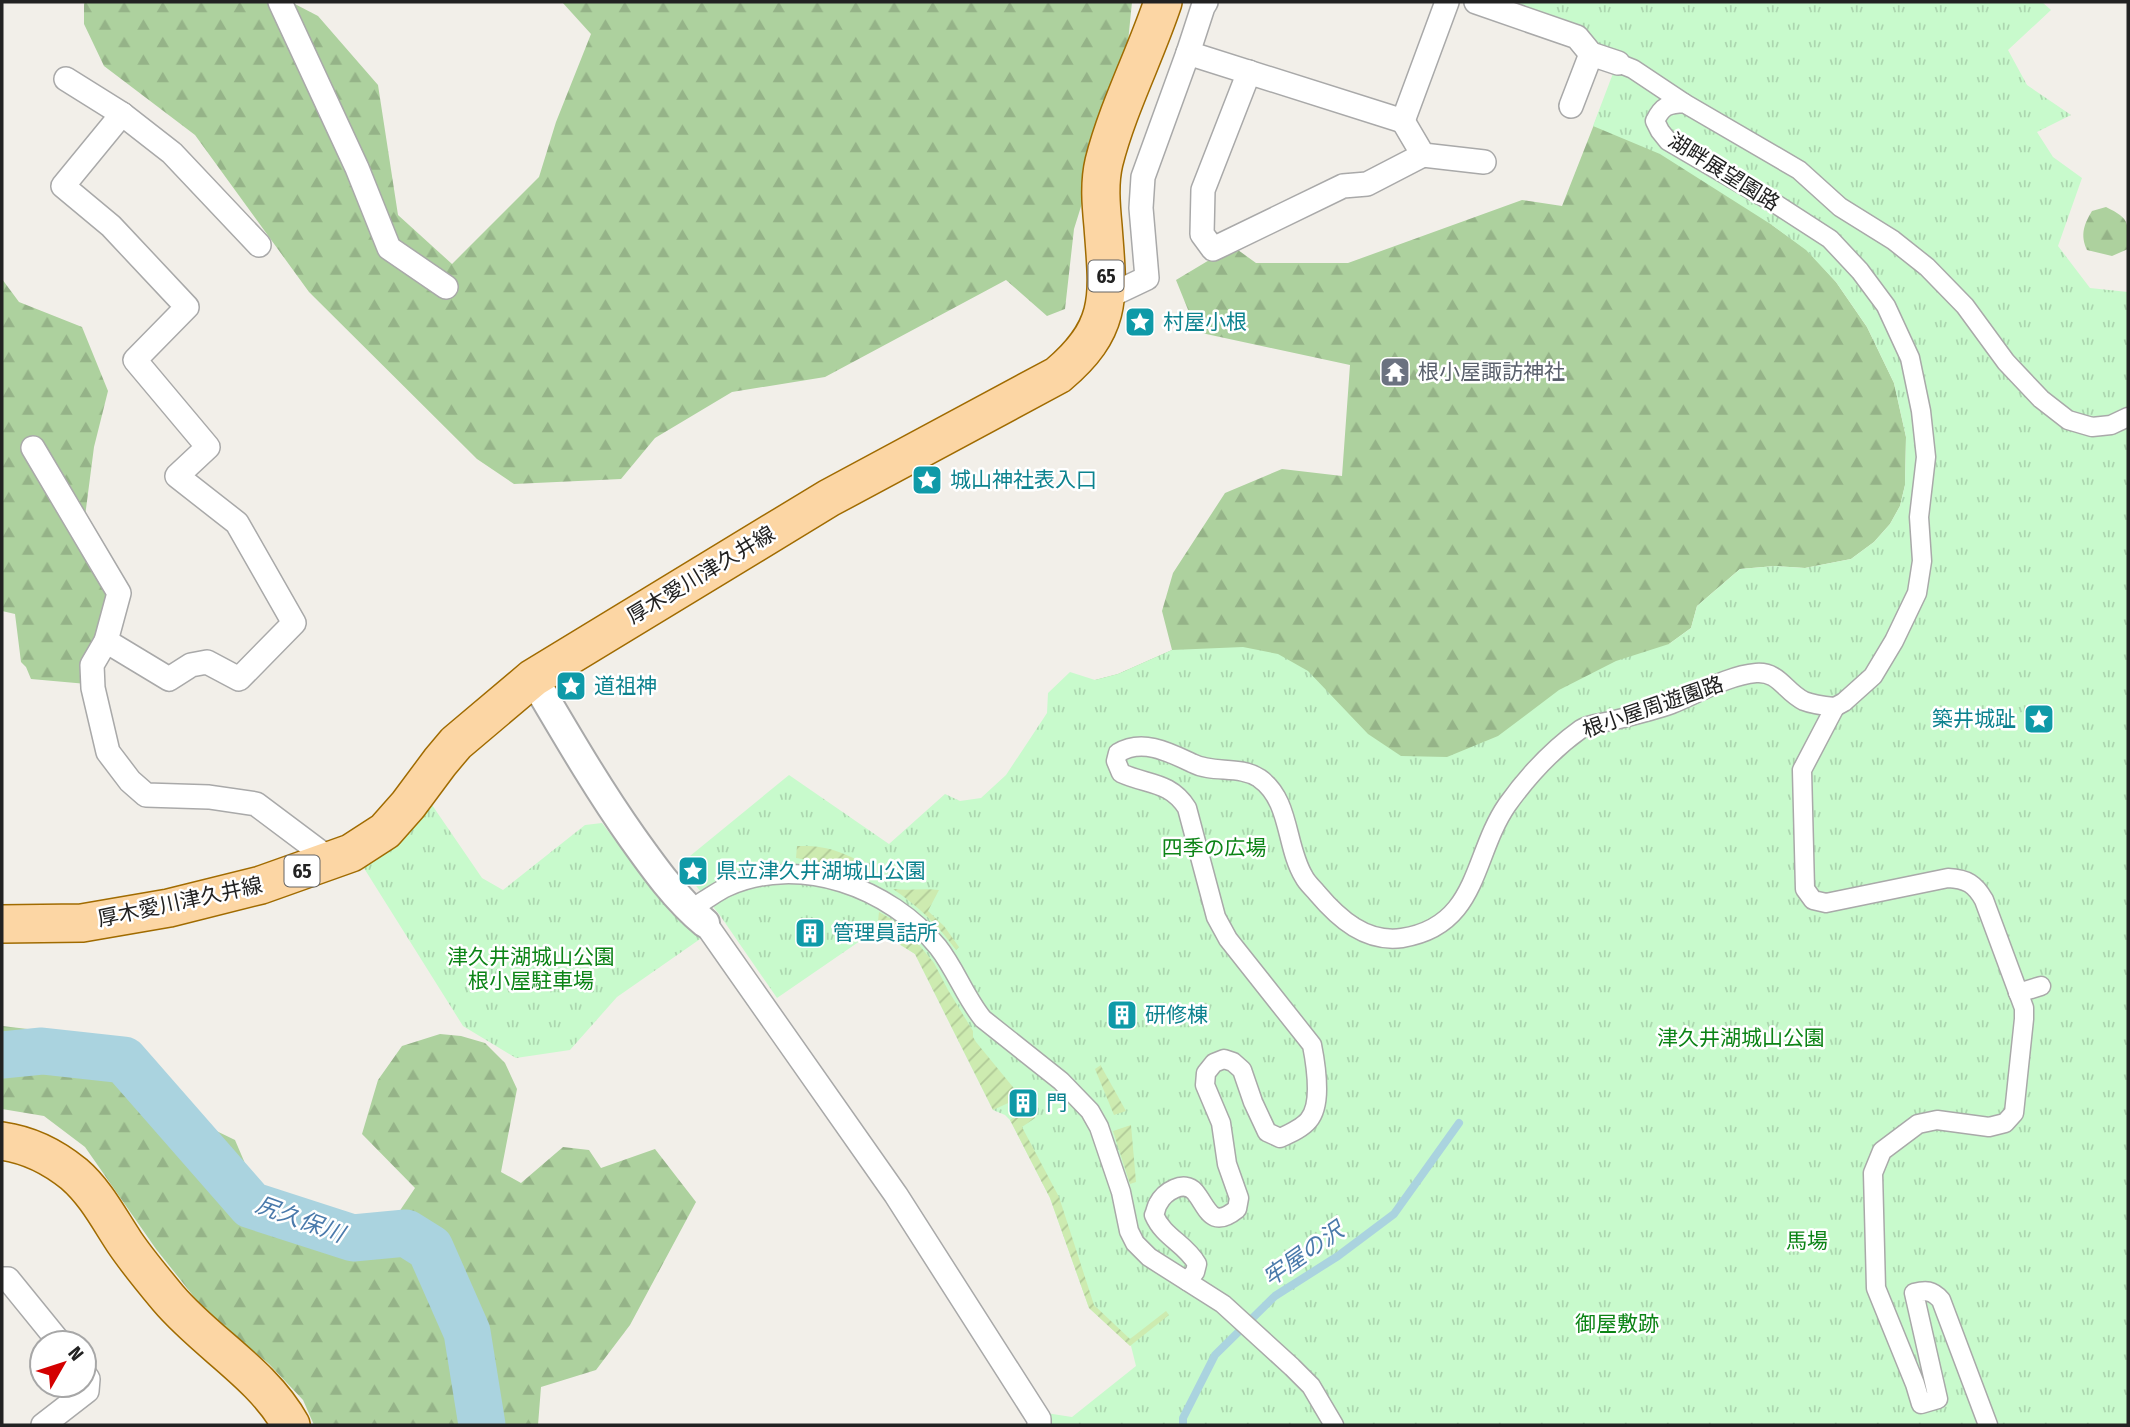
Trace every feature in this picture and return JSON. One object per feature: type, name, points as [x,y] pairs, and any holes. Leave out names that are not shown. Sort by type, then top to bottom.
[{"type":"main road","name":"厚木愛川津久井線","points":[[2,924],[82,923],[135,915],[245,890],[351,853],[385,831],[456,743],[533,678],[829,498],[1058,375],[1084,352],[1100,322],[1107,297],[1101,209],[1104,165],[1113,131],[1163,2]]},
{"type":"main road","points":[[2,1141],[22,1144],[44,1153],[83,1183],[99,1201],[143,1268],[170,1301],[266,1392],[291,1425]]},
{"type":"street","points":[[280,2],[357,168],[389,248],[446,287]]},
{"type":"street","points":[[1107,297],[1147,278],[1141,208],[1143,177],[1206,2]]},
{"type":"street","points":[[1403,121],[1447,2]]},
{"type":"street","points":[[1476,2],[1577,37],[1591,54],[1633,69],[1678,99]]},
{"type":"street","points":[[1188,53],[1403,121],[1423,155]]},
{"type":"street","points":[[1571,106],[1591,54]]},
{"type":"street","points":[[1249,72],[1203,190],[1202,234],[1213,249],[1343,186],[1367,184],[1423,155],[1485,162]]},
{"type":"street","points":[[66,79],[122,114],[172,153],[259,245]]},
{"type":"street","name":"湖畔展望園路","points":[[1835,707],[1873,676],[1894,641],[1917,593],[1922,561],[1919,517],[1926,457],[1921,411],[1910,358],[1886,306],[1860,271],[1830,239],[1668,141],[1656,121],[1660,110],[1678,99],[1799,170],[1840,206],[1893,240],[1927,267],[1965,306],[2006,362],[2041,400],[2068,420],[2092,427],[2111,425],[2128,417]]},
{"type":"street","points":[[106,641],[169,679],[191,665],[207,662],[239,679],[294,623],[237,523],[177,476],[208,447],[135,359],[187,307],[111,226],[63,186],[122,114]]},
{"type":"street","points":[[33,448],[119,593],[106,641],[92,665],[93,688],[108,751],[130,781],[146,795],[209,797],[256,804],[332,861]]},
{"type":"street","name":"根小屋周遊園路","points":[[1187,1281],[1195,1272],[1197,1264],[1192,1256],[1159,1227],[1154,1215],[1158,1203],[1177,1187],[1187,1187],[1194,1191],[1204,1209],[1213,1216],[1221,1217],[1237,1209],[1239,1198],[1227,1164],[1221,1123],[1205,1085],[1206,1073],[1214,1063],[1224,1059],[1233,1062],[1242,1070],[1266,1132],[1280,1138],[1298,1130],[1310,1119],[1317,1106],[1317,1066],[1308,1039],[1228,939],[1216,916],[1187,808],[1181,798],[1170,789],[1121,773],[1116,761],[1118,753],[1130,746],[1148,746],[1174,754],[1199,767],[1238,771],[1258,777],[1275,795],[1304,877],[1334,914],[1353,928],[1376,936],[1400,938],[1423,932],[1441,923],[1459,907],[1472,887],[1482,857],[1506,807],[1539,766],[1583,727],[1670,705],[1739,676],[1755,673],[1767,673],[1778,678],[1792,694],[1805,701],[1835,707]]},
{"type":"street","points":[[533,678],[614,811],[654,868],[698,912],[896,1195],[1039,1419],[1039,1425]]},
{"type":"street","points":[[1835,707],[1802,771],[1805,889],[1813,901],[1826,903],[1948,878],[1963,878],[1976,886],[1984,900],[2024,1008],[2014,1113],[2005,1123],[1989,1128],[1937,1120],[1918,1124],[1882,1151],[1873,1173],[1876,1287],[1921,1404],[1938,1399],[1914,1293],[1924,1290],[1933,1292],[1941,1300],[1988,1425]]},
{"type":"street","points":[[698,912],[727,887],[749,880],[789,875],[812,876],[852,885],[896,908],[940,950],[983,1019],[1061,1081],[1090,1111],[1104,1140],[1121,1192],[1129,1231],[1135,1243],[1149,1257],[1223,1304],[1269,1345],[1311,1386],[1334,1425]]},
{"type":"street","points":[[2018,993],[2041,986]]},
{"type":"street","points":[[2,1279],[8,1279],[49,1329]]},
{"type":"street","points":[[43,1425],[77,1399]]},
{"type":"green space","points":[[84,2],[291,2],[318,16],[378,85],[398,215],[452,264],[539,177],[556,122],[591,34],[562,2],[1132,2],[1126,62],[1074,229],[1065,309],[1047,316],[1006,280],[825,377],[732,392],[655,438],[621,479],[514,484],[477,459],[309,292],[195,135],[104,66],[84,24]]},
{"type":"green space","points":[[1508,2],[1967,2],[1772,225],[1807,250],[1836,282],[1867,327],[1894,383],[1906,437],[1905,485],[1900,506],[1890,524],[1874,542],[1851,559],[1805,568],[1775,566],[1740,569],[1697,606],[1691,628],[1669,644],[2128,1425],[1095,680],[1118,674],[1172,650],[1162,611],[1173,573],[1225,493],[1282,469],[1342,476],[1350,365],[1197,332],[1176,280],[1226,250],[1238,250],[1256,263],[1348,263],[1522,200],[1562,206],[1621,56],[1598,47],[1589,31]]},
{"type":"green space","name":"津久井湖城山公園","points":[[1508,2],[2042,2],[2051,10],[2008,50],[2027,85],[2071,115],[2037,132],[2053,157],[2082,178],[2058,246],[2090,288],[2128,292],[2128,1425],[1047,1425],[1046,1413],[1072,1417],[1136,1366],[1131,1346],[1089,1308],[1050,1198],[1010,1120],[993,1110],[915,954],[876,930],[777,998],[719,914],[679,865],[789,775],[889,844],[945,794],[960,801],[981,798],[1006,775],[1047,713],[1048,693],[1070,672],[1095,680],[1118,674],[1172,650],[1243,647],[1278,654],[1308,671],[1368,734],[1401,756],[1447,757],[1498,736],[1559,690],[1616,661],[1669,644],[1691,628],[1697,606],[1740,569],[1775,566],[1805,568],[1851,559],[1874,542],[1890,524],[1900,506],[1905,485],[1906,437],[1894,383],[1867,327],[1836,282],[1806,250],[1772,225],[1660,154],[1593,126],[1620,55],[1598,47],[1589,31]]},
{"type":"green space","points":[[2106,207],[2124,218],[2127,227],[2128,249],[2112,256],[2087,250],[2083,234],[2092,211]]},
{"type":"green space","points":[[2,279],[19,302],[82,327],[108,391],[94,447],[83,532],[111,595],[87,684],[31,679],[21,662],[15,614],[2,611]]},
{"type":"green space","name":"津久井湖城山公園 根小屋駐車場","points":[[430,802],[482,878],[503,890],[585,825],[602,823],[671,913],[703,937],[617,997],[570,1050],[516,1058],[463,1026],[362,865],[407,835]]},
{"type":"green space","points":[[797,846],[819,847],[846,854],[873,869],[871,878],[831,864],[796,858]]},
{"type":"green space","points":[[893,889],[939,890],[928,911],[944,926],[959,947],[956,950],[927,916]]},
{"type":"green space","points":[[879,912],[915,940],[934,963],[973,1031],[976,1042],[1021,1097],[993,1110],[915,954],[877,930]]},
{"type":"green space","points":[[2,1026],[79,1035],[133,1087],[169,1145],[202,1124],[235,1140],[262,1203],[340,1226],[393,1221],[415,1188],[362,1134],[378,1080],[402,1046],[440,1034],[461,1036],[485,1043],[505,1063],[517,1089],[501,1172],[521,1183],[563,1147],[589,1150],[601,1168],[655,1149],[696,1202],[630,1325],[596,1370],[541,1387],[538,1425],[314,1425],[303,1400],[269,1364],[206,1312],[156,1249],[85,1147],[44,1116],[2,1109]]},
{"type":"green space","points":[[1101,1065],[1126,1111],[1114,1115],[1095,1069]]},
{"type":"green space","points":[[1028,1107],[1035,1118],[1022,1127],[1059,1197],[1094,1305],[1130,1339],[1166,1311],[1169,1315],[1130,1346],[1089,1308],[1050,1198],[1010,1120]]},
{"type":"green space","points":[[1131,1125],[1136,1182],[1130,1184],[1113,1131]]},
{"type":"waterway","name":"尻久保川","points":[[2,1055],[42,1051],[124,1060],[251,1205],[353,1238],[406,1233],[430,1248],[467,1332],[482,1425]]},
{"type":"waterway","name":"牢屋の沢","points":[[1183,1425],[1183,1418],[1215,1355],[1275,1296],[1338,1256],[1394,1214],[1459,1123]]},
{"type":"place","name":"村屋小根","points":[[1140,322]]},
{"type":"place","name":"根小屋諏訪神社","points":[[1395,372]]},
{"type":"place","name":"城山神社表入口","points":[[927,480]]},
{"type":"place","name":"道祖神","points":[[571,686]]},
{"type":"place","name":"築井城趾","points":[[2039,719]]},
{"type":"place","name":"県立津久井湖城山公園","points":[[693,871]]},
{"type":"place","name":"管理員詰所","points":[[810,933]]},
{"type":"place","name":"研修棟","points":[[1122,1015]]},
{"type":"place","name":"門","points":[[1023,1103]]},
{"type":"park label","name":"四季の広場","points":[[1214,848]]},
{"type":"park label","name":"馬場","points":[[1807,1241]]},
{"type":"park label","name":"御屋敷跡","points":[[1617,1324]]}]
